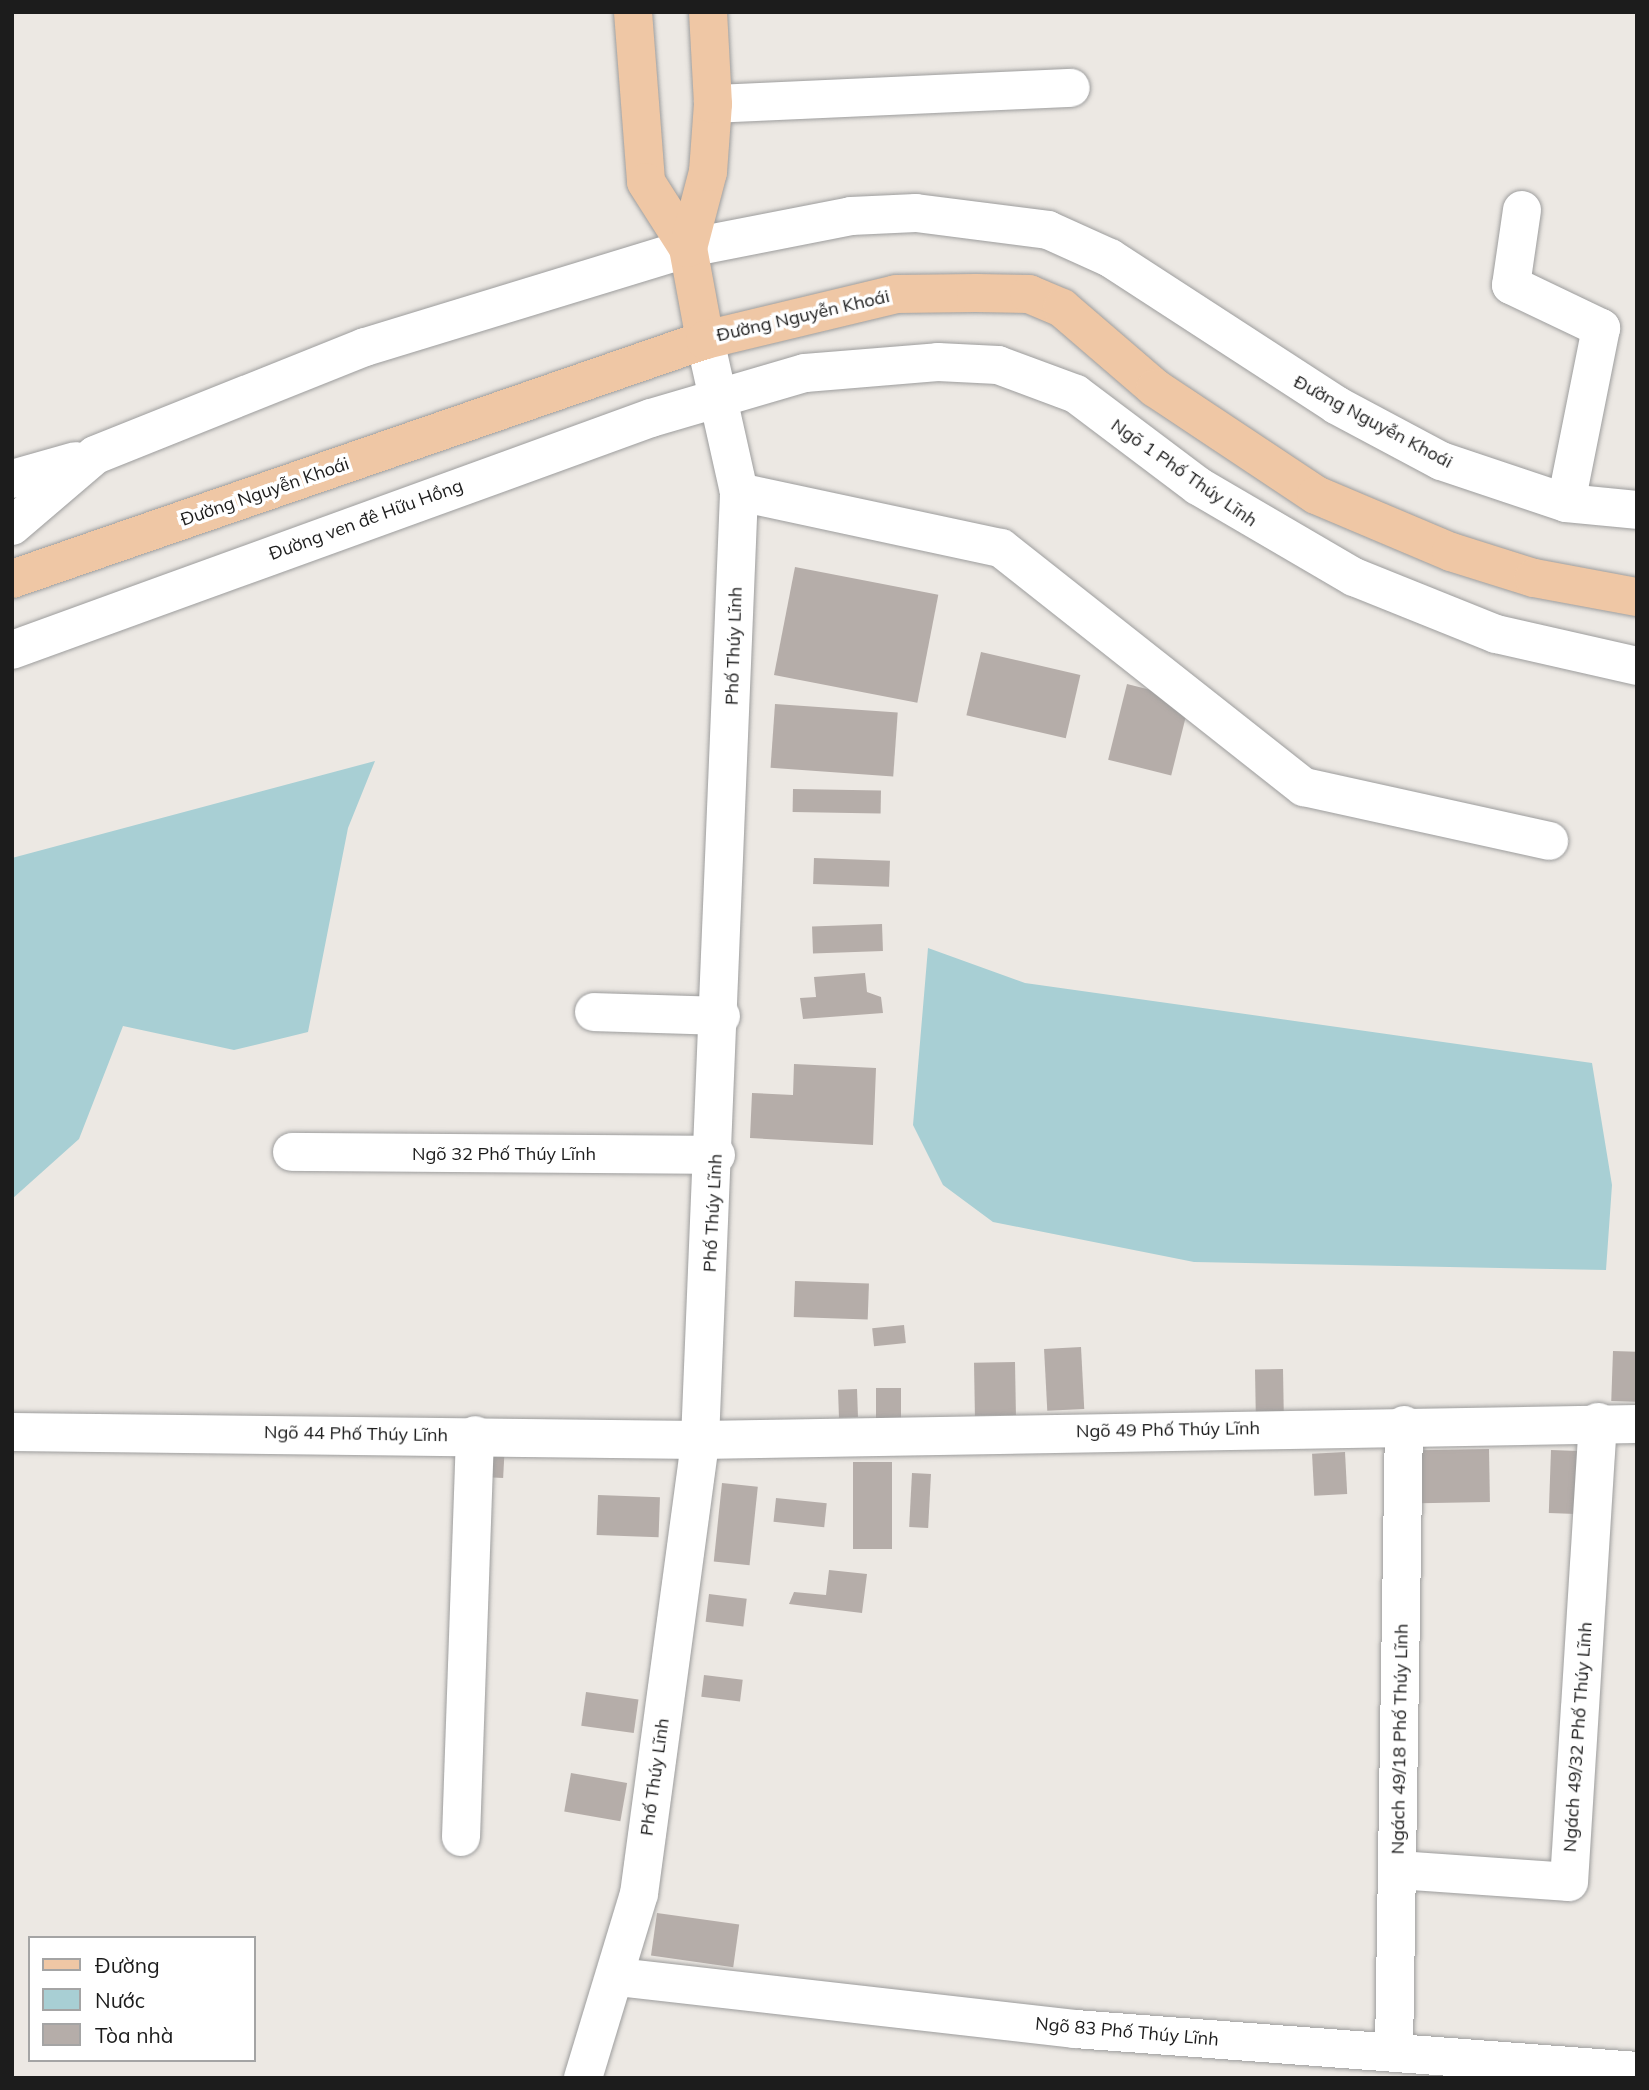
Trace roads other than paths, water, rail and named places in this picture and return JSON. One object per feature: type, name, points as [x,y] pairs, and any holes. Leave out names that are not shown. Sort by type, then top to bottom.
[{"type":"main road","points":[[633,12],[646,182],[688,248],[705,340]]},
{"type":"main road","points":[[688,248],[708,172],[713,104],[708,12]]},
{"type":"main road","name":"Đường Nguyễn Khoái","points":[[12,579],[705,340],[896,294],[1029,294],[1062,308],[1155,388],[1316,495],[1451,552],[1534,578],[1637,597]]},
{"type":"street","points":[[713,104],[1071,88]]},
{"type":"street","points":[[1522,209],[1511,285],[1601,328],[1566,503]]},
{"type":"street","name":"Đường Nguyễn Khoái","points":[[94,455],[365,347],[688,248],[851,216],[982,217],[1048,230],[1110,258],[1325,398],[1430,455],[1566,503],[1637,510]]},
{"type":"street","name":"Phố Thúy Lĩnh","points":[[583,2078],[618,1978],[639,1894],[700,1440],[716,1155],[739,492],[724,402],[705,340]]},
{"type":"street","name":"Ngõ 1 Phố Thúy Lĩnh","points":[[724,402],[805,373],[866,365],[998,365],[1040,376],[1076,394],[1219,500],[1354,577],[1496,634],[1637,666]]},
{"type":"street","name":"Đường ven đê Hữu Hồng","points":[[12,650],[651,418],[724,402]]},
{"type":"street","points":[[12,479],[94,455]]},
{"type":"street","points":[[12,526],[94,455]]},
{"type":"street","points":[[739,492],[1001,548],[1304,786],[1549,841]]},
{"type":"street","points":[[594,1012],[721,1016]]},
{"type":"street","name":"Ngõ 32 Phố Thúy Lĩnh","points":[[292,1152],[716,1155]]},
{"type":"street","name":"Ngõ 49 Phố Thúy Lĩnh","points":[[700,1440],[1404,1425],[1598,1422],[1637,1424]]},
{"type":"street","name":"Ngách 49/32 Phố Thúy Lĩnh","points":[[1399,1870],[1569,1882],[1598,1422]]},
{"type":"street","name":"Ngách 49/18 Phố Thúy Lĩnh","points":[[1394,2052],[1404,1425]]},
{"type":"street","name":"Ngõ 44 Phố Thúy Lĩnh","points":[[12,1432],[475,1435],[700,1440]]},
{"type":"street","points":[[461,1837],[475,1435]]},
{"type":"street","name":"Ngõ 83 Phố Thúy Lĩnh","points":[[618,1978],[1075,2029],[1637,2071]]},
{"type":"water","points":[[375,761],[348,828],[308,1032],[234,1050],[123,1026],[79,1139],[12,1199],[12,858]]},
{"type":"water","points":[[928,948],[1025,983],[1592,1063],[1612,1185],[1606,1270],[1194,1262],[993,1222],[943,1185],[913,1125]]}]
